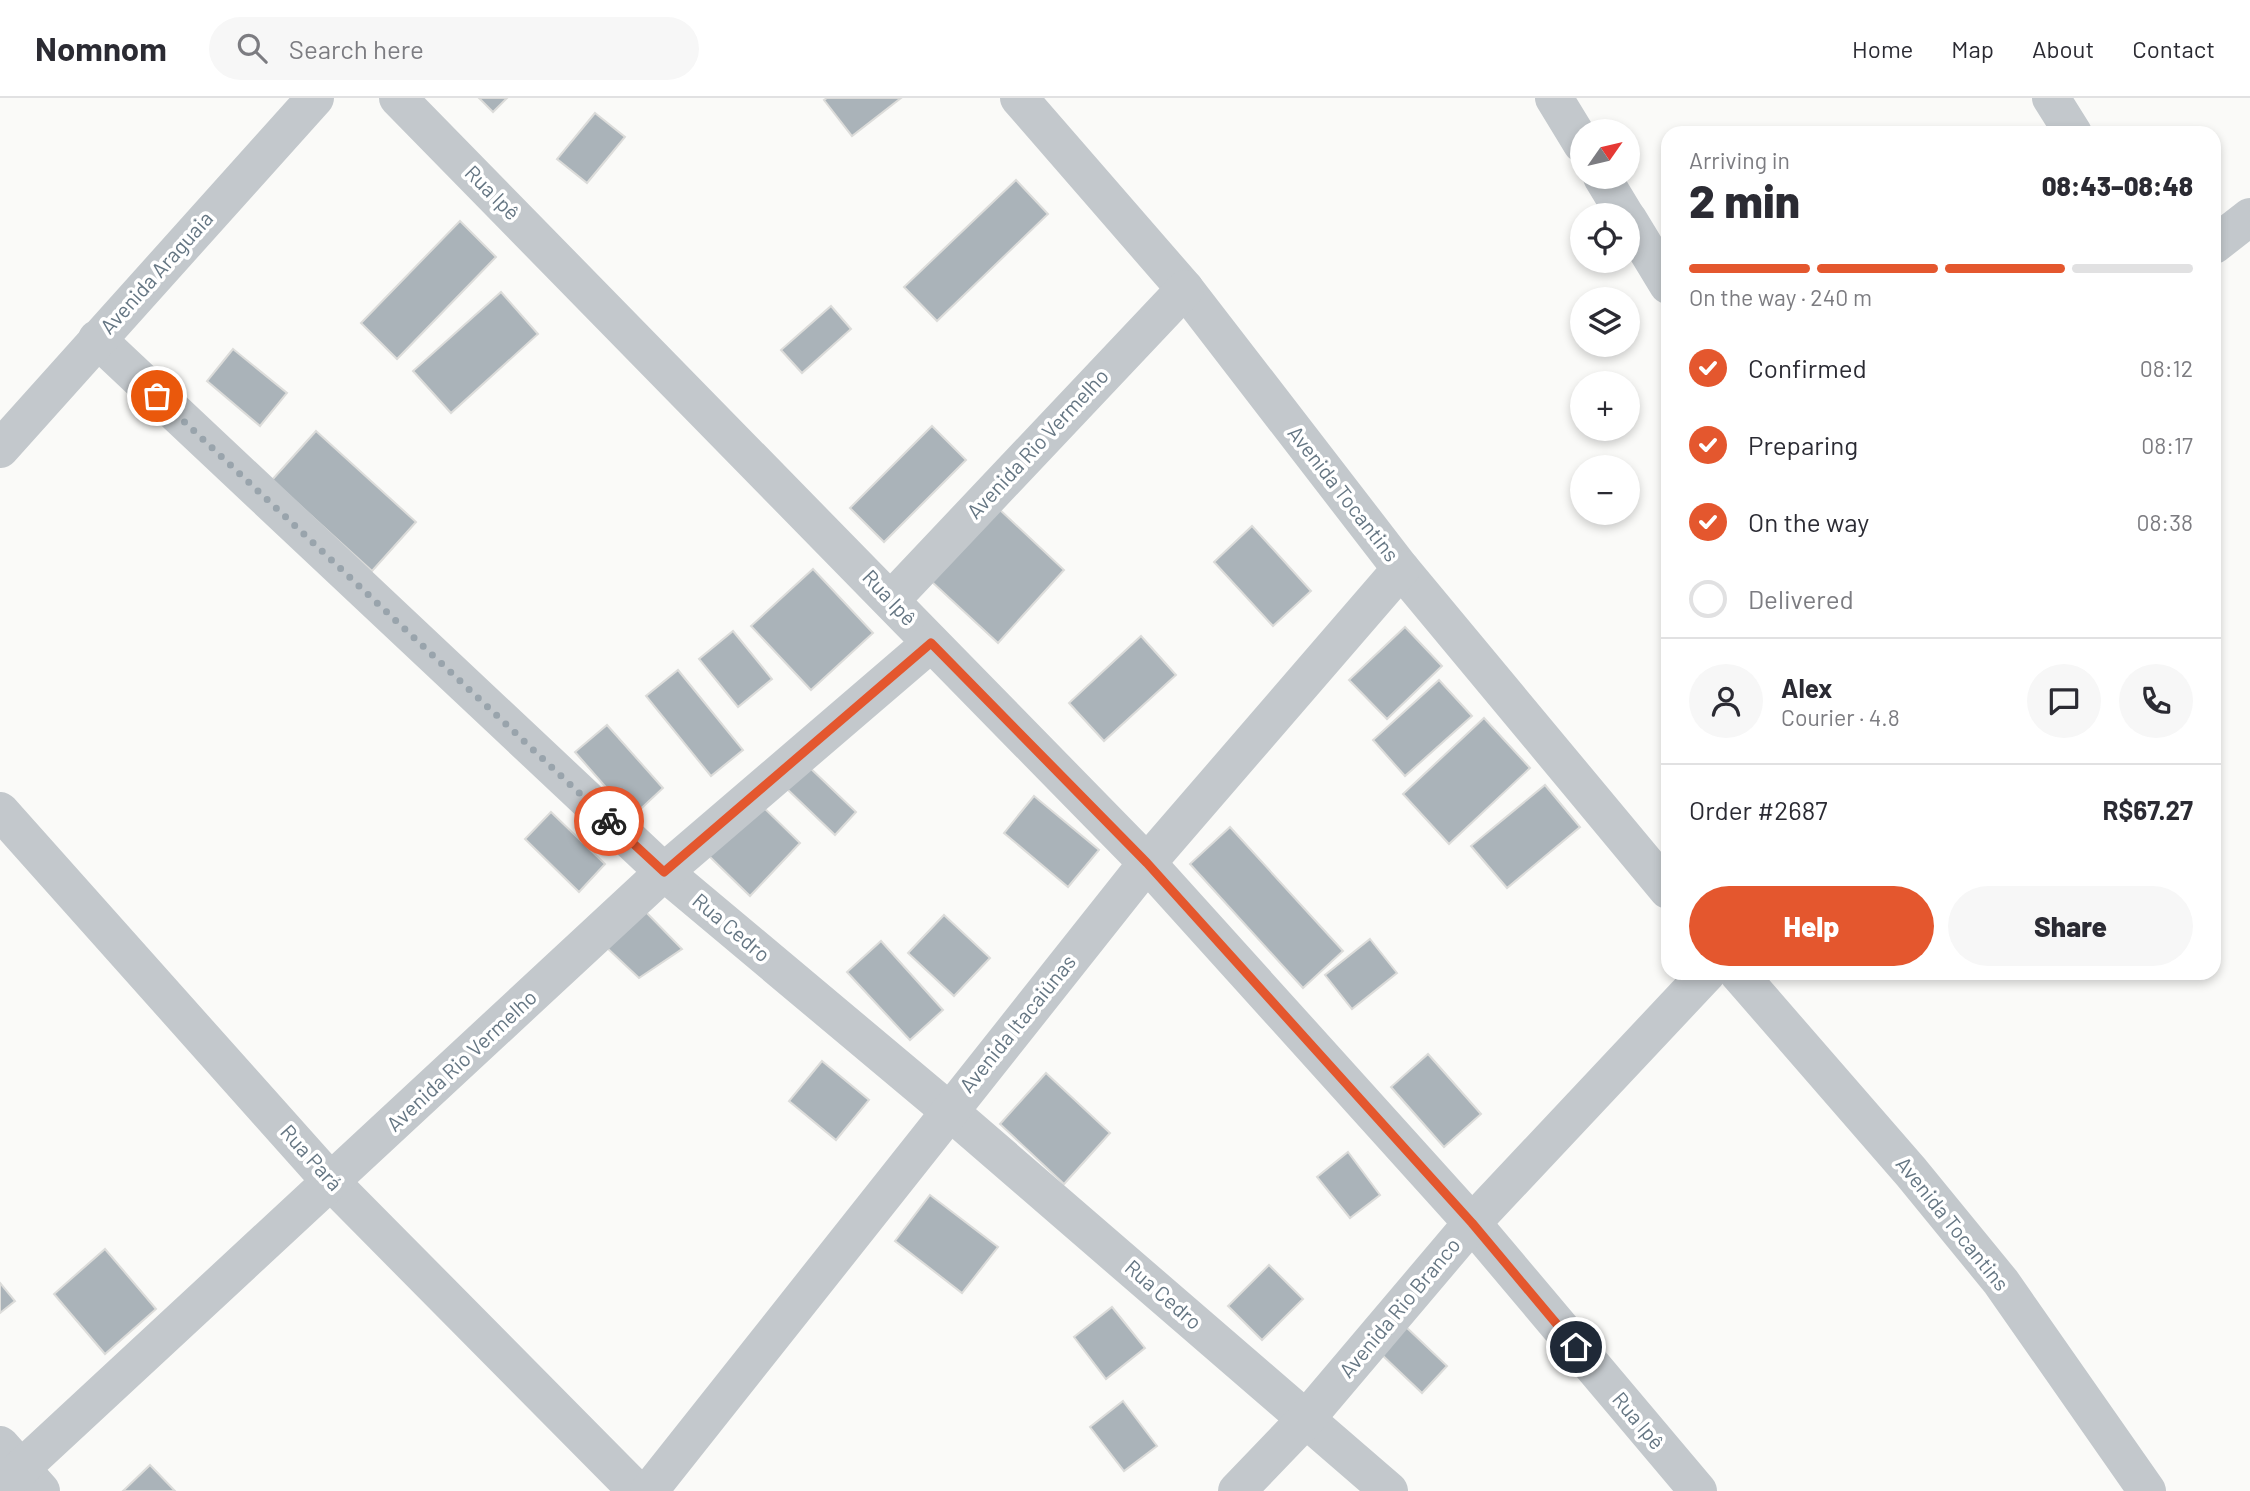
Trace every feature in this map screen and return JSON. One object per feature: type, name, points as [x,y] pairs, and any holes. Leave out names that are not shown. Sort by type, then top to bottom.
[{"type":"street","name":"Avenida Araguaia","points":[[0,449],[314,98]]},
{"type":"street","name":"Rua Ipê","points":[[398,98],[892,599],[931,643],[1147,863],[1472,1223],[1698,1491]]},
{"type":"street","name":"Avenida Tocantins","points":[[1019,98],[1185,289],[1401,569],[1661,882]]},
{"type":"street","points":[[1554,98],[1570,124]]},
{"type":"street","points":[[2051,98],[2069,126]]},
{"type":"street","points":[[2221,240],[2250,217]]},
{"type":"street","points":[[1640,240],[1661,274]]},
{"type":"street","name":"Avenida Rio Vermelho","points":[[892,599],[1185,289]]},
{"type":"street","name":"Rua Cedro","points":[[96,339],[664,872],[948,1110],[1389,1491]]},
{"type":"street","name":"Avenida Itacaiúnas","points":[[649,1491],[948,1110],[1147,863],[1401,569]]},
{"type":"street","name":"Avenida Rio Vermelho","points":[[15,1473],[664,872],[931,643]]},
{"type":"street","name":"Rua Pará","points":[[0,811],[332,1182],[637,1491]]},
{"type":"street","name":"Avenida Rio Branco","points":[[1237,1491],[1306,1419],[1472,1223],[1700,980]]},
{"type":"street","name":"Avenida Tocantins","points":[[1744,980],[1911,1172],[2001,1282],[2147,1491]]},
{"type":"building","points":[[479,98],[507,98],[493,112]]},
{"type":"building","points":[[901,98],[852,136],[824,100]]},
{"type":"building","points":[[595,113],[625,137],[587,183],[557,159]]},
{"type":"building","points":[[1016,180],[1048,214],[937,321],[904,287]]},
{"type":"building","points":[[460,221],[496,257],[397,359],[361,323]]},
{"type":"building","points":[[501,292],[538,334],[451,413],[413,371]]},
{"type":"building","points":[[831,306],[851,329],[802,373],[781,350]]},
{"type":"building","points":[[233,349],[287,393],[260,426],[207,381]]},
{"type":"building","points":[[932,426],[966,460],[884,542],[850,508]]},
{"type":"building","points":[[316,431],[416,522],[372,571],[272,480]]},
{"type":"building","points":[[998,508],[1064,570],[998,643],[931,581]]},
{"type":"building","points":[[1252,526],[1311,591],[1273,626],[1214,562]]},
{"type":"building","points":[[813,569],[873,633],[811,690],[751,626]]},
{"type":"building","points":[[1405,627],[1442,666],[1387,719],[1349,680]]},
{"type":"building","points":[[733,631],[772,679],[738,707],[699,659]]},
{"type":"building","points":[[1141,636],[1176,675],[1104,741],[1069,703]]},
{"type":"building","points":[[678,670],[743,750],[711,776],[646,696]]},
{"type":"building","points":[[1439,680],[1472,716],[1405,776],[1373,740]]},
{"type":"building","points":[[1484,718],[1530,768],[1449,844],[1403,794]]},
{"type":"building","points":[[607,725],[663,788],[632,817],[575,752]]},
{"type":"building","points":[[807,765],[856,812],[835,835],[785,787]]},
{"type":"building","points":[[1545,785],[1580,827],[1507,888],[1471,846]]},
{"type":"building","points":[[1034,796],[1099,850],[1068,887],[1004,833]]},
{"type":"building","points":[[759,803],[800,843],[750,896],[708,855]]},
{"type":"building","points":[[551,812],[605,864],[579,892],[525,839]]},
{"type":"building","points":[[1230,827],[1343,951],[1303,988],[1190,864]]},
{"type":"building","points":[[641,907],[682,949],[639,978],[605,946]]},
{"type":"building","points":[[944,915],[990,958],[954,996],[908,953]]},
{"type":"building","points":[[1370,939],[1397,973],[1352,1009],[1325,975]]},
{"type":"building","points":[[881,941],[943,1010],[910,1040],[847,972]]},
{"type":"building","points":[[1428,1054],[1481,1114],[1444,1147],[1391,1087]]},
{"type":"building","points":[[822,1061],[869,1100],[836,1140],[789,1101]]},
{"type":"building","points":[[1046,1073],[1110,1133],[1064,1184],[1000,1124]]},
{"type":"building","points":[[1348,1152],[1380,1195],[1350,1218],[1317,1177]]},
{"type":"building","points":[[930,1195],[998,1247],[962,1293],[895,1241]]},
{"type":"building","points":[[105,1249],[156,1309],[105,1354],[54,1294]]},
{"type":"building","points":[[1269,1265],[1303,1299],[1262,1340],[1228,1306]]},
{"type":"building","points":[[0,1283],[15,1301],[0,1313]]},
{"type":"building","points":[[1112,1307],[1145,1348],[1106,1379],[1074,1337]]},
{"type":"building","points":[[1405,1326],[1447,1366],[1422,1393],[1380,1353]]},
{"type":"building","points":[[1123,1401],[1157,1446],[1124,1471],[1090,1427]]},
{"type":"building","points":[[150,1465],[175,1491],[123,1491]]},
{"type":"way so far","points":[[157,396],[609,821]]},
{"type":"route","points":[[609,821],[664,872],[931,643],[1147,863],[1472,1223],[1576,1347]]}]
